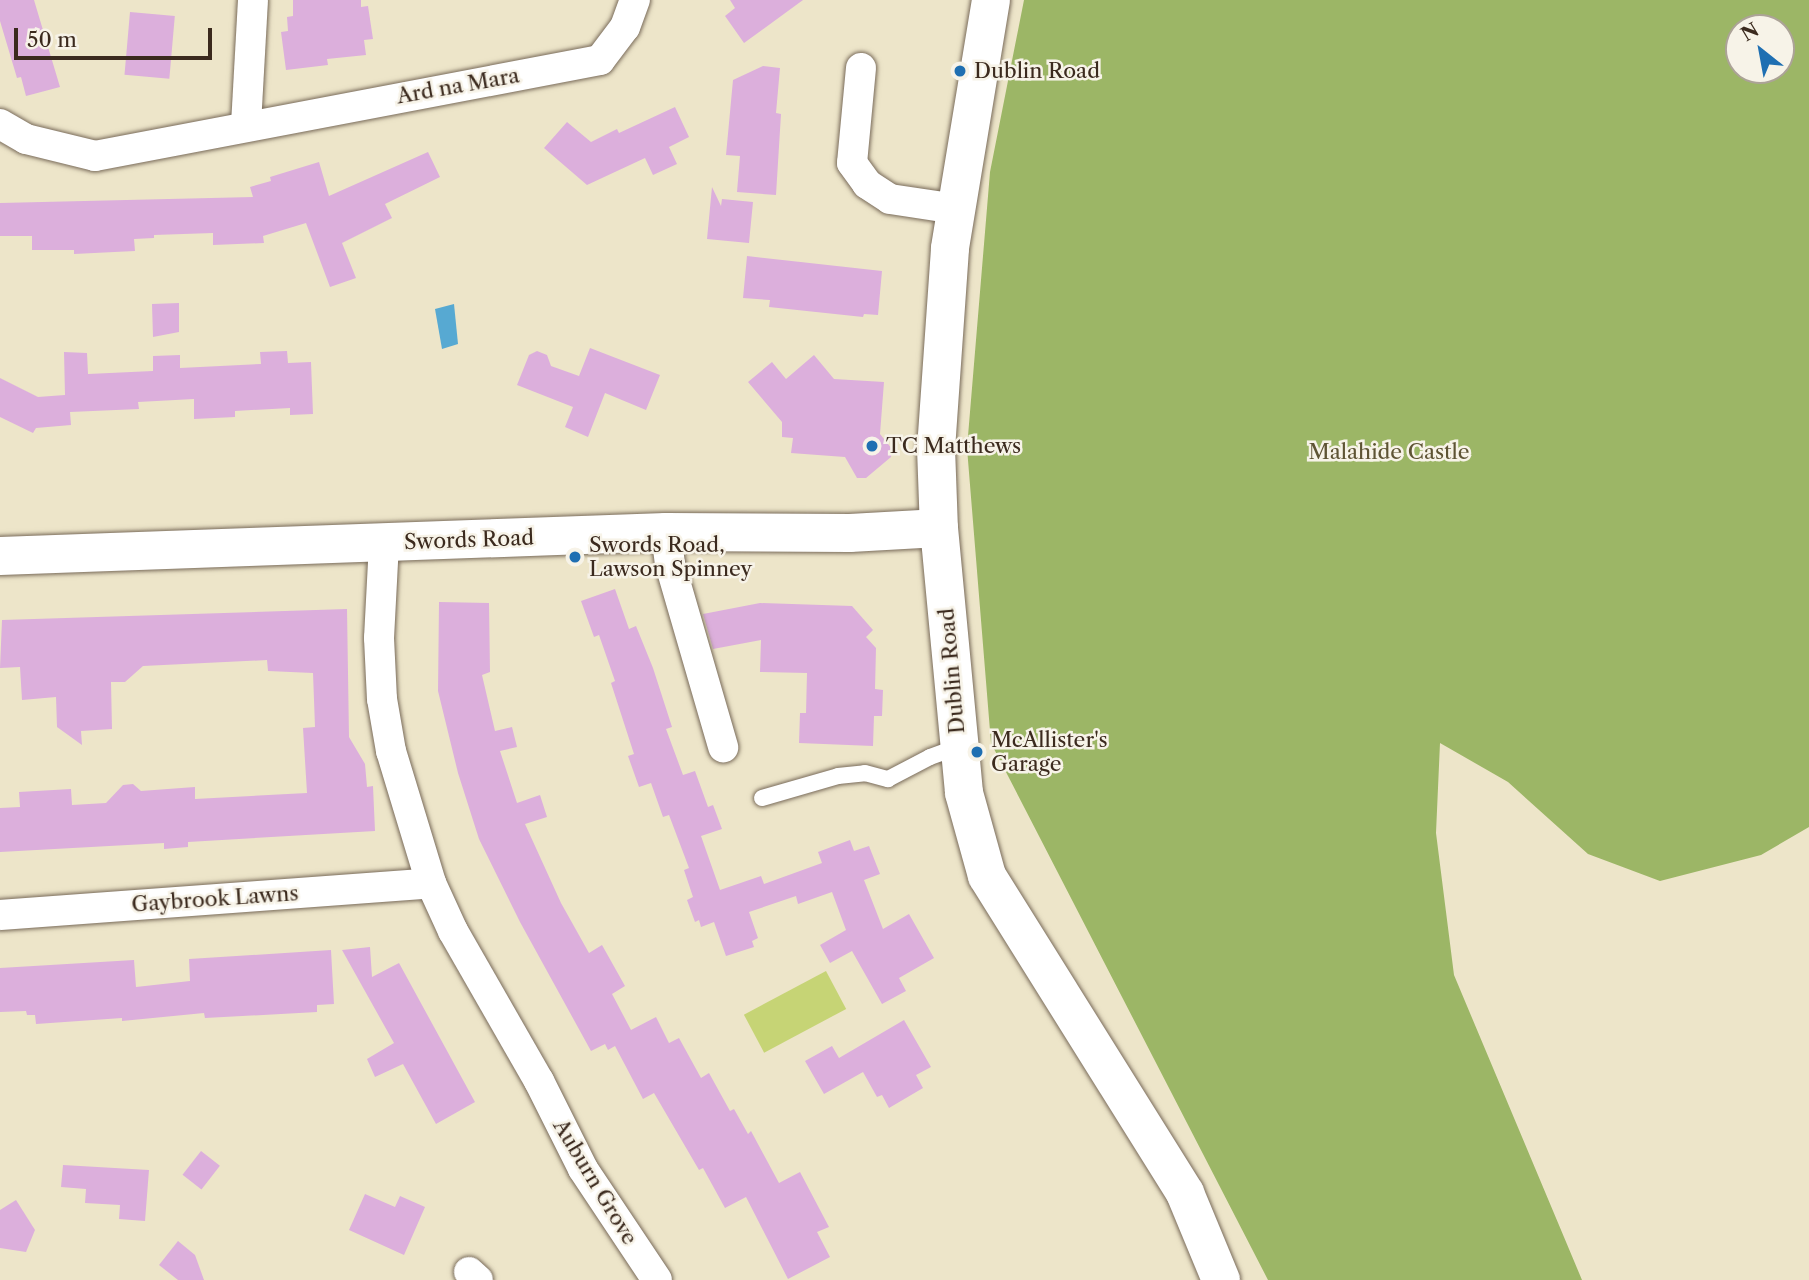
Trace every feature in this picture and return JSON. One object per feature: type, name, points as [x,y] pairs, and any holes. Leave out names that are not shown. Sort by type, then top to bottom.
[{"type":"main road","name":"Dublin Road","points":[[991,0],[950,249],[936,448],[939,528],[964,793],[987,876],[1185,1193],[1221,1280]]},
{"type":"main road","name":"Swords Road","points":[[0,556],[666,532],[850,533],[939,528]]},
{"type":"street","points":[[246,125],[253,0]]},
{"type":"street","name":"Ard na Mara","points":[[0,124],[26,139],[94,156],[246,125],[600,60],[625,27],[635,0]]},
{"type":"street","points":[[861,68],[852,163],[867,184],[890,199],[957,209]]},
{"type":"street","points":[[666,532],[670,564],[723,747]]},
{"type":"street","points":[[384,543],[379,638],[382,699],[391,751],[430,883]]},
{"type":"street","name":"Gaybrook Lawns","points":[[0,915],[430,883]]},
{"type":"street","name":"Auburn Grove","points":[[430,883],[453,931],[539,1081],[583,1169],[621,1230],[657,1280]]},
{"type":"lane","points":[[762,798],[838,776],[865,773],[888,779],[930,757],[958,747]]},
{"type":"green space","name":"Malahide Castle","points":[[1024,0],[1809,0],[1809,827],[1761,855],[1660,881],[1588,854],[1508,782],[1440,743],[1436,833],[1454,975],[1582,1280],[1268,1280],[991,743],[967,448],[990,172]]},
{"type":"green space","points":[[826,971],[846,1009],[764,1053],[744,1015]]},
{"type":"water","points":[[454,304],[458,344],[442,349],[435,309]]},
{"type":"building","points":[[0,0],[34,0],[60,87],[26,96],[21,77],[17,78],[0,21]]},
{"type":"building","points":[[293,0],[361,0],[361,7],[368,6],[373,39],[364,40],[366,55],[327,59],[328,65],[286,70],[281,32],[288,31],[287,17],[293,16]]},
{"type":"building","points":[[730,0],[803,0],[744,43],[725,16],[735,8]]},
{"type":"building","points":[[130,12],[175,16],[169,79],[125,75]]},
{"type":"building","points":[[763,66],[780,68],[776,113],[781,114],[776,195],[737,192],[740,156],[726,155],[733,80]]},
{"type":"building","points":[[675,107],[689,137],[669,147],[677,164],[653,175],[645,158],[587,185],[544,148],[567,122],[591,142],[617,129],[619,133]]},
{"type":"building","points":[[428,152],[440,177],[385,204],[392,218],[342,243],[356,278],[330,287],[306,223],[263,236],[264,243],[213,245],[213,233],[154,235],[154,238],[134,239],[135,251],[74,254],[74,250],[32,250],[32,236],[0,236],[0,203],[253,197],[250,187],[271,181],[270,177],[319,162],[329,196]]},
{"type":"building","points":[[712,187],[721,206],[722,199],[753,202],[749,243],[707,239]]},
{"type":"building","points":[[747,256],[882,271],[878,315],[864,314],[863,317],[769,307],[770,300],[743,298]]},
{"type":"building","points":[[179,303],[179,332],[153,337],[152,304]]},
{"type":"building","points":[[590,348],[660,375],[646,410],[605,393],[588,437],[565,427],[573,407],[517,385],[529,355],[537,351],[547,355],[551,366],[579,376]]},
{"type":"building","points":[[287,351],[288,363],[311,362],[313,414],[290,415],[290,408],[235,411],[235,417],[194,419],[194,399],[138,402],[139,409],[70,412],[71,425],[36,428],[33,433],[0,417],[0,378],[38,397],[65,395],[64,352],[87,353],[88,374],[153,371],[153,356],[180,355],[180,368],[261,364],[260,352]]},
{"type":"building","points":[[814,355],[834,379],[884,382],[880,434],[892,449],[891,457],[866,478],[857,478],[845,457],[791,453],[793,438],[782,437],[782,422],[748,382],[772,362],[786,379]]},
{"type":"building","points":[[615,589],[629,629],[636,626],[653,668],[672,727],[666,729],[683,775],[695,771],[708,807],[713,805],[722,829],[701,836],[720,890],[761,876],[764,884],[822,863],[818,852],[850,840],[854,851],[869,846],[880,874],[864,880],[883,929],[909,914],[934,958],[899,978],[906,991],[882,1004],[852,951],[830,963],[820,945],[846,930],[832,892],[798,904],[796,896],[749,912],[758,938],[752,941],[754,947],[726,956],[714,922],[701,927],[699,920],[695,922],[687,900],[693,897],[684,870],[689,868],[669,815],[663,817],[651,783],[639,787],[628,756],[634,754],[611,683],[615,681],[599,635],[594,637],[581,601]]},
{"type":"building","points":[[439,602],[489,603],[490,672],[482,675],[495,731],[512,727],[517,747],[500,751],[517,803],[540,795],[547,817],[525,824],[561,903],[589,953],[602,945],[625,986],[612,994],[631,1030],[656,1017],[669,1043],[679,1038],[701,1078],[709,1073],[730,1111],[734,1109],[748,1134],[751,1131],[779,1183],[800,1172],[829,1227],[817,1232],[830,1257],[788,1279],[746,1197],[725,1208],[703,1168],[699,1170],[654,1093],[643,1099],[615,1046],[608,1050],[605,1044],[591,1051],[520,922],[479,839],[458,773],[438,691]]},
{"type":"building","points":[[760,603],[852,606],[873,630],[866,637],[876,648],[875,689],[883,690],[882,716],[874,716],[873,746],[799,743],[800,713],[806,713],[807,673],[760,672],[761,640],[713,649],[703,614]]},
{"type":"building","points":[[347,609],[349,737],[365,764],[367,787],[373,786],[375,831],[188,842],[188,847],[164,849],[164,843],[0,852],[0,808],[20,807],[19,792],[71,789],[72,805],[106,803],[123,785],[133,784],[141,791],[195,787],[195,799],[307,793],[303,728],[315,727],[313,673],[268,671],[267,660],[143,666],[125,682],[111,682],[112,729],[81,731],[82,745],[57,727],[56,697],[22,700],[20,667],[0,668],[2,620]]},
{"type":"building","points":[[370,947],[372,977],[399,963],[475,1102],[436,1124],[403,1064],[375,1077],[367,1059],[394,1043],[342,950]]},
{"type":"building","points":[[331,950],[334,1004],[317,1005],[317,1012],[205,1018],[204,1013],[122,1021],[122,1018],[36,1024],[35,1015],[27,1015],[26,1011],[0,1012],[0,968],[134,960],[136,987],[190,981],[189,959]]},
{"type":"building","points":[[904,1020],[931,1067],[916,1075],[923,1088],[889,1108],[882,1095],[877,1097],[863,1072],[824,1094],[805,1061],[832,1046],[839,1058]]},
{"type":"building","points":[[201,1151],[220,1166],[201,1189],[183,1175]]},
{"type":"building","points":[[63,1165],[149,1170],[145,1221],[119,1219],[120,1205],[85,1203],[86,1189],[61,1187]]},
{"type":"building","points":[[365,1194],[395,1207],[400,1196],[425,1207],[404,1255],[349,1230]]},
{"type":"building","points":[[16,1200],[35,1230],[26,1252],[0,1248],[0,1210]]},
{"type":"building","points":[[178,1241],[195,1255],[204,1280],[178,1280],[159,1265]]},
{"type":"place","name":"Dublin Road","points":[[960,71]]},
{"type":"place","name":"TC Matthews","points":[[872,446]]},
{"type":"place","name":"Swords Road, Lawson Spinney","points":[[575,557]]},
{"type":"place","name":"McAllister's Garage","points":[[977,752]]}]
